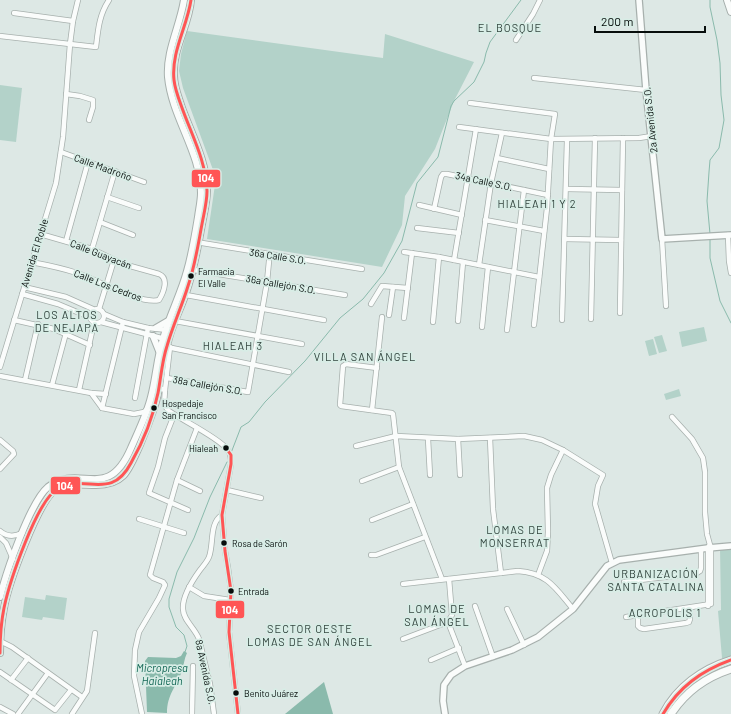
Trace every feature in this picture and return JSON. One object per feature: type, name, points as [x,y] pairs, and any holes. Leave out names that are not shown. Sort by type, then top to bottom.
[{"type":"main road","points":[[0,597],[12,558],[23,532],[40,496],[47,488],[60,480],[99,479],[110,476],[116,472],[125,461],[151,397],[159,351],[166,339],[172,321],[186,295],[194,270],[201,194],[196,160],[173,102],[168,77],[168,63],[184,0]]},
{"type":"main road","points":[[156,328],[172,321],[196,242],[207,193],[202,160],[192,136],[175,83],[174,64],[179,41],[190,10],[191,0]]},
{"type":"main road","points":[[727,0],[731,12]]},
{"type":"main road","points":[[181,104],[183,118],[181,123]]},
{"type":"main road","points":[[181,123],[186,125],[192,136]]},
{"type":"main road","points":[[150,335],[159,351]]},
{"type":"main road","points":[[0,653],[0,627],[9,585],[39,511],[50,493],[63,486],[109,484],[115,482],[124,475],[152,415],[162,389],[162,367],[168,347],[166,339]]},
{"type":"main road","points":[[156,370],[156,386],[162,389]]},
{"type":"main road","points":[[663,714],[678,693],[694,678],[716,665],[731,660]]},
{"type":"main road","points":[[671,714],[688,692],[712,676],[731,668]]},
{"type":"street","name":"Avenida El Roble","points":[[0,367],[56,183],[63,137],[70,44],[78,0]]},
{"type":"street","points":[[0,36],[96,47],[99,21],[109,0]]},
{"type":"street","points":[[516,40],[540,0]]},
{"type":"street","name":"2a Avenida S.O.","points":[[639,0],[646,90],[662,239]]},
{"type":"street","points":[[14,13],[73,21]]},
{"type":"street","points":[[534,78],[646,90]]},
{"type":"street","points":[[66,94],[93,100],[93,107],[89,120]]},
{"type":"street","points":[[470,103],[555,114],[551,139],[548,195],[534,325]]},
{"type":"street","points":[[459,127],[567,140],[652,136]]},
{"type":"street","points":[[454,260],[476,129]]},
{"type":"street","points":[[479,265],[491,183],[502,133]]},
{"type":"street","points":[[591,319],[595,138]]},
{"type":"street","points":[[620,313],[623,138]]},
{"type":"street","points":[[562,320],[567,189],[567,140]]},
{"type":"street","name":"Calle Madroño","points":[[61,152],[144,182]]},
{"type":"street","points":[[497,158],[549,169]]},
{"type":"street","points":[[66,241],[88,162]]},
{"type":"street","points":[[92,249],[115,171]]},
{"type":"street","name":"34a Calle S.O.","points":[[434,209],[443,174],[548,195]]},
{"type":"street","points":[[567,189],[622,190]]},
{"type":"street","points":[[506,330],[524,190]]},
{"type":"street","points":[[107,197],[139,208]]},
{"type":"street","points":[[419,205],[462,215]]},
{"type":"street","points":[[485,220],[520,225],[544,231]]},
{"type":"street","points":[[100,222],[133,235]]},
{"type":"street","points":[[418,228],[459,233]]},
{"type":"street","name":"Calle Guayacán","points":[[40,234],[92,249],[123,264],[163,276]]},
{"type":"street","points":[[666,306],[662,239],[730,235],[729,261],[731,273]]},
{"type":"street","points":[[565,239],[621,240]]},
{"type":"street","name":"36a Calle S.O.","points":[[196,242],[362,269]]},
{"type":"street","points":[[404,252],[439,257],[539,277]]},
{"type":"street","points":[[404,318],[412,253]]},
{"type":"street","points":[[433,322],[439,257]]},
{"type":"street","points":[[99,309],[114,260]]},
{"type":"street","points":[[254,364],[270,260]]},
{"type":"street","name":"Calle Los Cedros","points":[[31,262],[50,265],[79,273],[106,286],[155,301],[159,300],[164,289],[165,280],[163,276]]},
{"type":"street","points":[[458,321],[463,262]]},
{"type":"street","points":[[482,327],[488,267]]},
{"type":"street","name":"36a Callejón S.O.","points":[[194,270],[345,295]]},
{"type":"street","points":[[371,304],[382,286],[408,288]]},
{"type":"street","points":[[24,287],[66,297],[93,309],[99,309],[104,314],[123,322],[148,328],[168,330]]},
{"type":"street","points":[[389,315],[393,287]]},
{"type":"street","points":[[22,294],[58,304],[89,317],[94,323]]},
{"type":"street","points":[[186,295],[324,320]]},
{"type":"street","points":[[89,317],[93,309]]},
{"type":"street","points":[[101,322],[104,318],[104,314]]},
{"type":"street","points":[[372,410],[382,317]]},
{"type":"street","points":[[14,320],[38,324],[66,333],[90,345]]},
{"type":"street","points":[[172,321],[302,344]]},
{"type":"street","points":[[94,323],[101,322],[166,339]]},
{"type":"street","points":[[102,408],[123,322]]},
{"type":"street","points":[[79,390],[94,323]]},
{"type":"street","points":[[25,380],[38,324]]},
{"type":"street","points":[[135,398],[150,335],[148,328]]},
{"type":"street","points":[[52,385],[66,333]]},
{"type":"street","points":[[142,714],[134,676],[135,650],[139,632],[165,585],[159,579],[153,578],[150,575],[177,480],[197,428],[169,411],[164,405],[162,389],[167,378],[168,347],[289,372]]},
{"type":"street","name":"38a Callejón S.O.","points":[[167,378],[248,392],[254,364]]},
{"type":"street","points":[[377,368],[346,364],[343,367],[340,406],[392,413],[399,467],[442,579]]},
{"type":"street","points":[[0,376],[90,393],[106,394]]},
{"type":"street","points":[[90,393],[102,408],[134,414],[144,412],[147,409]]},
{"type":"street","points":[[134,414],[142,422]]},
{"type":"street","points":[[174,414],[165,438],[158,467],[149,493],[188,510]]},
{"type":"street","points":[[626,617],[708,606],[710,547],[705,512],[705,472],[703,458],[692,439],[672,417]]},
{"type":"street","name":"8a Avenida S.O.","points":[[197,428],[226,448],[231,456],[231,464],[222,515],[218,518],[214,526],[209,558],[189,587],[183,605],[183,615],[199,639],[210,684],[214,714]]},
{"type":"street","points":[[356,446],[396,436],[458,440],[524,436],[542,440],[563,450],[603,474],[598,486],[595,504],[612,563]]},
{"type":"street","points":[[490,438],[494,510],[501,573]]},
{"type":"street","points":[[428,439],[430,476]]},
{"type":"street","points":[[0,440],[13,451],[14,454],[0,469]]},
{"type":"street","points":[[458,440],[460,475]]},
{"type":"street","points":[[538,575],[547,551],[547,488],[553,470],[563,450]]},
{"type":"street","points":[[362,480],[399,467]]},
{"type":"street","points":[[177,480],[200,491]]},
{"type":"street","points":[[227,490],[260,498]]},
{"type":"street","points":[[372,520],[413,504]]},
{"type":"street","points":[[222,515],[225,551],[231,591],[228,632],[238,714]]},
{"type":"street","points":[[139,519],[184,534]]},
{"type":"street","points":[[1,535],[16,536],[23,532]]},
{"type":"street","points":[[1,535],[12,558],[18,562]]},
{"type":"street","points":[[371,555],[376,555],[425,537]]},
{"type":"street","points":[[445,714],[443,701],[444,685],[451,675],[466,666],[494,658],[538,638],[574,609],[607,566],[612,563],[619,560],[710,547],[731,546]]},
{"type":"street","points":[[624,582],[697,573],[701,568],[701,549]]},
{"type":"street","points":[[403,584],[518,571],[538,575],[547,580],[574,609]]},
{"type":"street","points":[[403,639],[448,622],[452,615],[449,579]]},
{"type":"street","points":[[189,587],[204,596],[230,600]]},
{"type":"street","points":[[475,606],[494,658]]},
{"type":"street","points":[[638,615],[638,626],[640,628],[679,624],[689,622],[689,608]]},
{"type":"street","points":[[507,609],[524,645]]},
{"type":"street","points":[[448,622],[466,666]]},
{"type":"street","points":[[72,714],[87,690],[95,633]]},
{"type":"street","points":[[0,641],[28,658],[82,697]]},
{"type":"street","points":[[431,660],[459,648]]},
{"type":"street","points":[[11,680],[28,658]]},
{"type":"street","points":[[192,714],[193,666]]},
{"type":"street","points":[[0,672],[53,712],[71,690]]},
{"type":"street","points":[[18,714],[48,673]]},
{"type":"street","points":[[0,707],[14,714]]},
{"type":"shaded area","points":[[187,31],[383,58],[385,34],[474,62],[454,101],[435,149],[405,196],[402,225],[382,267],[207,239],[216,178],[183,88],[179,71],[181,54]]},
{"type":"shaded area","points":[[0,85],[22,88],[16,142],[0,140]]},
{"type":"shaded area","points":[[704,327],[707,341],[682,347],[679,332]]},
{"type":"shaded area","points":[[662,335],[667,351],[659,353],[654,337]]},
{"type":"shaded area","points":[[653,339],[657,354],[649,356],[645,341]]},
{"type":"shaded area","points":[[679,389],[681,396],[666,400],[664,394]]},
{"type":"shaded area","points":[[731,546],[731,660],[723,663],[718,611],[721,610],[720,547]]},
{"type":"shaded area","points":[[46,595],[67,598],[64,620],[43,617],[42,620],[22,617],[25,597],[45,600]]},
{"type":"water","name":"Micropresa Haialeah","points":[[184,651],[187,653],[182,671],[168,701],[167,713],[147,712],[145,661],[148,657],[176,658],[181,656]]},
{"type":"water","points":[[324,682],[333,714],[285,714]]},
{"type":"waterway","points":[[231,453],[241,427],[249,422],[265,402],[305,361],[340,318],[363,299],[384,273],[402,241],[417,183],[438,157],[451,106],[454,101],[474,82],[484,62],[490,42],[521,0]]},
{"type":"waterway","points":[[710,0],[720,63],[721,95],[724,120],[719,148],[710,160],[707,201],[710,234]]},
{"type":"waterway","points":[[710,238],[710,258],[720,301],[731,323]]},
{"type":"waterway","points":[[185,652],[187,646],[184,635],[176,627],[169,607],[169,599],[177,572],[194,538],[210,497],[227,462]]},
{"type":"transit line","name":"104","points":[[0,653],[1,625],[7,596],[25,543],[42,508],[51,495],[59,488],[69,484],[107,484],[115,481],[123,474],[140,447],[153,411],[158,393],[165,352],[193,271],[207,191],[201,158],[178,96],[174,80],[175,59],[191,0]]},
{"type":"transit line","name":"104","points":[[226,448],[231,455],[231,464],[222,515],[225,551],[231,591],[229,632],[238,714]]},
{"type":"transit line","name":"104","points":[[663,714],[676,696],[692,681],[710,669],[731,660]]},
{"type":"place","name":"Farmacia El Valle","points":[[191,276]]},
{"type":"place","name":"Hospedaje San Francisco","points":[[154,408]]},
{"type":"place","name":"Hialeah","points":[[226,448]]},
{"type":"place","name":"Rosa de Sarón","points":[[224,543]]},
{"type":"place","name":"Entrada","points":[[231,591]]},
{"type":"place","name":"Benito Juárez","points":[[236,693]]},
{"type":"district","name":"EL BOSQUE","points":[[510,27]]},
{"type":"district","name":"HIALEAH 1 Y 2","points":[[537,203]]},
{"type":"district","name":"LOS ALTOS DE NEJAPA","points":[[67,320]]},
{"type":"district","name":"HIALEAH 3","points":[[233,345]]},
{"type":"district","name":"VILLA SAN ÁNGEL","points":[[365,356]]},
{"type":"district","name":"LOMAS DE MONSERRAT","points":[[515,535]]},
{"type":"district","name":"URBANIZACIÓN SANTA CATALINA","points":[[656,579]]},
{"type":"district","name":"ACROPOLIS 1","points":[[665,612]]},
{"type":"district","name":"LOMAS DE SAN ÁNGEL","points":[[437,614]]},
{"type":"district","name":"SECTOR OESTE LOMAS DE SAN ÁNGEL","points":[[310,634]]}]
